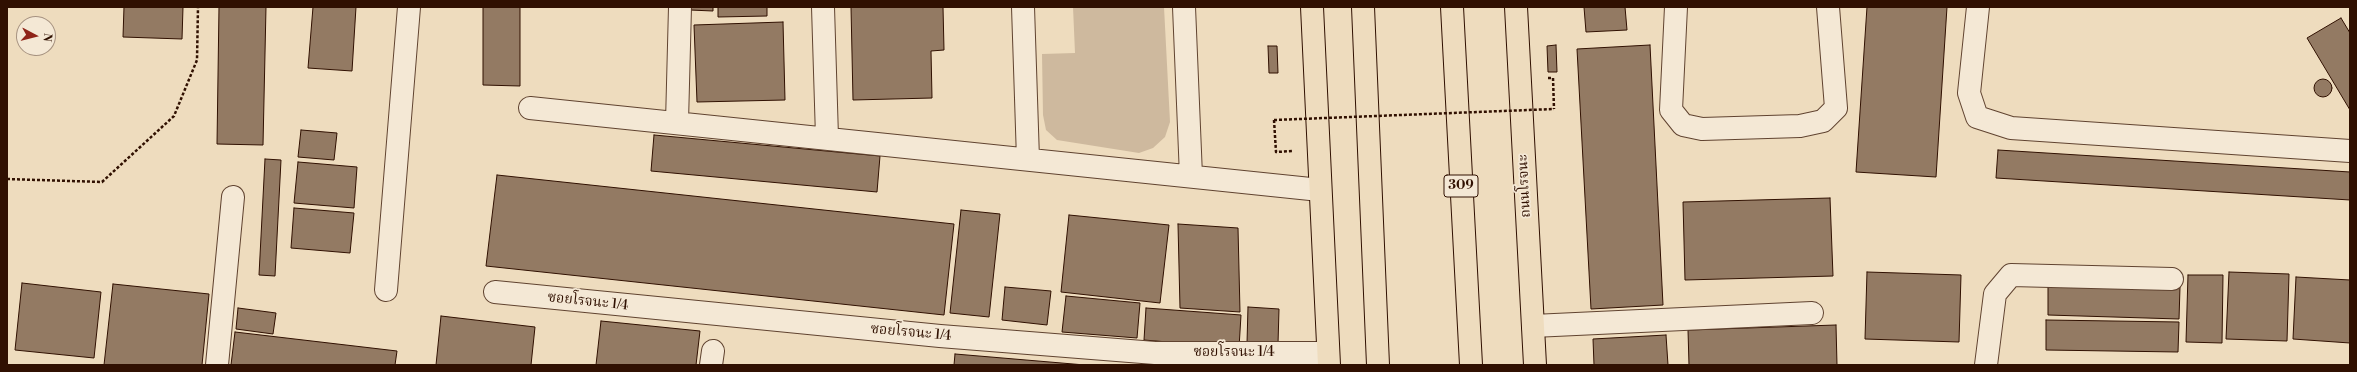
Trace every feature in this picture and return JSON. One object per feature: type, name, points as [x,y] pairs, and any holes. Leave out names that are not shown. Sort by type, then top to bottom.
[{"type":"main road","points":[[1312,7],[1328,359]]},
{"type":"main road","points":[[1362,7],[1378,365]]},
{"type":"main road","name":"309","points":[[1452,7],[1471,365]]},
{"type":"main road","name":"ถนนโรจนะ","points":[[1516,7],[1535,365]]},
{"type":"street","points":[[386,290],[409,7]]},
{"type":"street","points":[[677,122],[680,7]]},
{"type":"street","points":[[824,7],[827,137]]},
{"type":"street","points":[[1023,7],[1028,159]]},
{"type":"street","points":[[1184,7],[1191,176]]},
{"type":"street","points":[[1676,7],[1670,110],[1683,125],[1702,129],[1800,126],[1823,121],[1836,108],[1828,7]]},
{"type":"street","points":[[1978,7],[1969,93],[1977,117],[2011,128],[2350,151]]},
{"type":"street","points":[[530,108],[827,137],[1320,190]]},
{"type":"street","points":[[217,365],[233,197]]},
{"type":"street","points":[[1987,356],[1995,294],[2011,275],[2172,279]]},
{"type":"street","name":"ซอยโรจนะ 1/4","points":[[495,292],[932,336],[1155,353],[1328,359]]},
{"type":"street","points":[[1533,326],[1812,313]]},
{"type":"path","points":[[7,179],[102,182],[174,116],[197,60],[198,7]]},
{"type":"path","points":[[1276,152],[1274,120],[1554,109],[1553,78]]},
{"type":"shaded area","points":[[1073,7],[1164,7],[1170,122],[1165,137],[1153,148],[1139,153],[1057,140],[1046,130],[1043,115],[1042,54],[1075,53]]},
{"type":"building","points":[[124,7],[183,7],[182,39],[123,37]]},
{"type":"building","points":[[219,7],[266,7],[263,145],[217,144]]},
{"type":"building","points":[[313,7],[356,7],[352,71],[308,68]]},
{"type":"building","points":[[483,7],[520,7],[520,86],[483,85]]},
{"type":"building","points":[[690,7],[713,7],[713,11],[690,10]]},
{"type":"building","points":[[718,7],[767,7],[767,16],[718,17]]},
{"type":"building","points":[[851,7],[943,7],[944,50],[931,51],[932,98],[853,100]]},
{"type":"building","points":[[1584,7],[1625,7],[1627,30],[1586,32]]},
{"type":"building","points":[[1867,7],[1947,7],[1936,177],[1856,172]]},
{"type":"building","points":[[2341,18],[2350,33],[2350,110],[2307,38]]},
{"type":"building","points":[[783,22],[785,100],[697,102],[694,25]]},
{"type":"building","points":[[1556,45],[1557,72],[1548,72],[1547,46]]},
{"type":"building","points":[[1650,45],[1663,305],[1591,309],[1577,49]]},
{"type":"building","points":[[1268,46],[1277,46],[1278,73],[1269,73]]},
{"type":"building","points":[[2323,79],[2329,82],[2332,88],[2329,94],[2323,97],[2317,94],[2314,88],[2317,82]]},
{"type":"building","points":[[301,130],[337,133],[334,160],[298,157]]},
{"type":"building","points":[[654,135],[880,156],[877,192],[651,171]]},
{"type":"building","points":[[1998,150],[2350,172],[2350,200],[1996,178]]},
{"type":"building","points":[[265,159],[281,160],[275,276],[259,275]]},
{"type":"building","points":[[298,162],[357,167],[354,208],[294,203]]},
{"type":"building","points":[[497,175],[954,224],[944,315],[486,266]]},
{"type":"building","points":[[1830,198],[1833,276],[1685,280],[1683,202]]},
{"type":"building","points":[[294,208],[354,213],[350,253],[291,248]]},
{"type":"building","points":[[961,210],[1000,214],[989,317],[950,313]]},
{"type":"building","points":[[1069,215],[1169,225],[1160,303],[1061,292]]},
{"type":"building","points":[[1178,224],[1238,228],[1240,312],[1180,308]]},
{"type":"building","points":[[1867,272],[1961,275],[1959,342],[1865,339]]},
{"type":"building","points":[[2229,272],[2289,274],[2287,341],[2226,339]]},
{"type":"building","points":[[2188,275],[2223,275],[2222,343],[2186,342]]},
{"type":"building","points":[[2296,277],[2350,280],[2350,343],[2293,339]]},
{"type":"building","points":[[22,283],[101,292],[94,358],[15,350]]},
{"type":"building","points":[[2048,283],[2180,287],[2179,319],[2048,315]]},
{"type":"building","points":[[113,284],[209,294],[202,365],[104,365]]},
{"type":"building","points":[[1005,287],[1051,291],[1047,325],[1002,320]]},
{"type":"building","points":[[1066,296],[1140,303],[1137,338],[1062,332]]},
{"type":"building","points":[[1248,307],[1279,309],[1278,344],[1247,343]]},
{"type":"building","points":[[238,308],[276,313],[273,334],[236,329]]},
{"type":"building","points":[[1146,308],[1241,315],[1239,348],[1144,340]]},
{"type":"building","points":[[441,316],[535,327],[531,365],[436,365]]},
{"type":"building","points":[[2046,320],[2179,322],[2178,352],[2046,350]]},
{"type":"building","points":[[601,321],[700,331],[696,365],[596,365]]},
{"type":"building","points":[[1836,325],[1837,365],[1689,365],[1688,330]]},
{"type":"building","points":[[235,332],[397,351],[395,365],[231,365]]},
{"type":"building","points":[[1666,335],[1668,365],[1594,365],[1593,339]]},
{"type":"building","points":[[955,354],[1085,365],[954,365]]},
{"type":"building","points":[[1245,363],[1245,365],[1182,365]]}]
